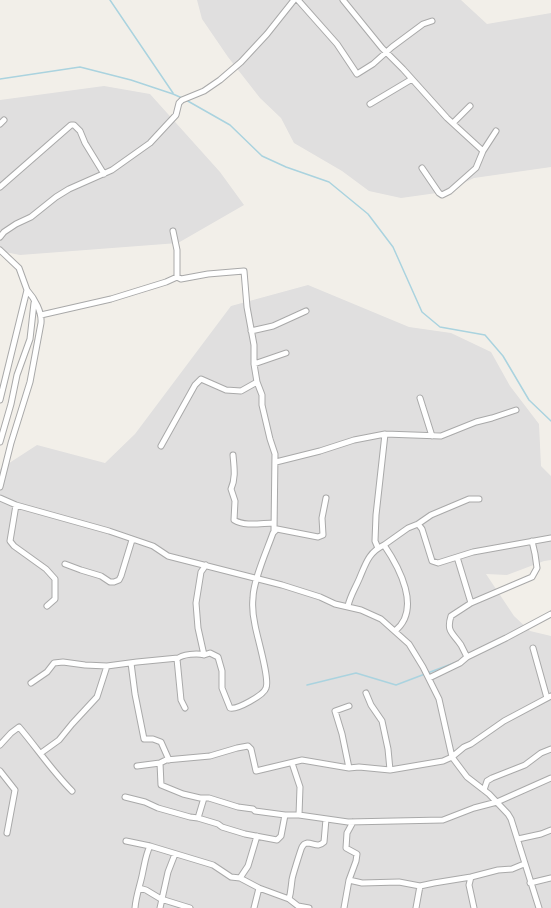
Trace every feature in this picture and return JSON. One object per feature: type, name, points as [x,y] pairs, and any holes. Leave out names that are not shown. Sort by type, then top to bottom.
[{"type":"street","points":[[0,237],[4,232],[16,224],[31,217],[56,197],[69,189],[112,170],[150,143],[176,115],[179,104],[182,100],[204,91],[220,80],[241,62],[267,34],[294,0]]},
{"type":"street","points":[[298,0],[337,44],[358,74],[374,64],[386,52],[423,24],[432,22]]},
{"type":"street","points":[[343,0],[367,31],[386,52],[453,123],[483,151]]},
{"type":"street","points":[[370,104],[412,79]]},
{"type":"street","points":[[453,123],[470,106]]},
{"type":"street","points":[[0,187],[74,125],[79,129],[85,143],[104,174]]},
{"type":"street","points":[[422,168],[438,193],[442,195],[450,191],[476,168],[483,151],[496,131]]},
{"type":"street","points":[[173,231],[177,250],[176,277]]},
{"type":"street","points":[[0,250],[19,268],[27,290],[32,296],[41,315],[38,342],[30,382],[11,443],[0,487]]},
{"type":"street","points":[[31,683],[47,672],[54,663],[63,662],[107,666],[178,658],[181,656],[204,655],[210,653],[218,657],[222,671],[222,688],[230,708],[234,709],[242,706],[262,694],[266,689],[266,677],[255,624],[253,592],[274,531],[276,462],[262,405],[262,395],[257,382],[254,364],[254,345],[247,307],[244,271],[208,274],[181,279],[176,277],[166,282],[112,299],[41,315]]},
{"type":"street","points":[[0,400],[27,290]]},
{"type":"street","points":[[0,442],[11,404],[17,375],[30,339],[34,303]]},
{"type":"street","points":[[251,331],[273,326],[306,311]]},
{"type":"street","points":[[254,364],[286,354]]},
{"type":"street","points":[[161,446],[195,385],[201,379],[226,390],[241,391],[257,382]]},
{"type":"street","points":[[420,398],[432,436]]},
{"type":"street","points":[[276,462],[320,451],[354,440],[384,434],[441,436],[476,422],[516,410]]},
{"type":"street","points":[[378,548],[375,541],[376,515],[384,434]]},
{"type":"street","points":[[234,455],[235,474],[231,489],[236,501],[234,520],[252,524],[274,523]]},
{"type":"street","points":[[0,498],[16,505],[97,527],[153,546],[168,556],[258,578],[320,597],[335,604],[348,606],[381,619],[396,631],[409,644],[417,655],[437,694],[442,708],[452,757],[467,777],[497,802],[511,819],[538,908]]},
{"type":"street","points":[[274,531],[277,529],[318,537],[323,535],[322,518],[326,498]]},
{"type":"street","points":[[348,606],[349,599],[366,562],[378,548],[431,515],[469,499],[479,499]]},
{"type":"street","points":[[16,505],[10,541],[14,546],[46,570],[55,579],[55,599],[47,606]]},
{"type":"street","points":[[418,524],[422,529],[432,561],[438,563],[473,552],[551,538]]},
{"type":"street","points":[[66,564],[101,576],[110,582],[114,582],[119,580],[121,576],[132,540]]},
{"type":"street","points":[[467,657],[462,646],[450,632],[449,625],[451,616],[471,603],[532,578],[537,568],[532,541]]},
{"type":"street","points":[[384,545],[398,566],[398,572],[406,590],[409,603],[408,610],[401,626],[396,631]]},
{"type":"street","points":[[457,557],[471,603]]},
{"type":"street","points":[[204,655],[198,628],[196,602],[201,572],[206,565]]},
{"type":"street","points":[[428,678],[460,663],[467,657],[551,614]]},
{"type":"street","points":[[137,766],[160,763],[168,760],[210,756],[248,746],[251,748],[256,771],[302,760],[349,768],[360,767],[390,770],[443,761],[452,757],[464,747],[471,744],[504,721],[549,697],[533,648]]},
{"type":"street","points":[[178,658],[181,698],[185,708]]},
{"type":"street","points":[[131,663],[135,694],[144,739],[153,739],[161,742],[168,760]]},
{"type":"street","points":[[41,753],[59,740],[97,697],[107,666]]},
{"type":"street","points":[[366,693],[371,705],[382,721],[388,748],[390,770]]},
{"type":"street","points":[[349,706],[335,711],[342,734],[349,768]]},
{"type":"street","points":[[0,745],[19,727],[41,753],[47,763],[72,790]]},
{"type":"street","points":[[484,790],[487,781],[525,765],[541,753],[551,749]]},
{"type":"street","points":[[160,763],[161,785],[183,794],[209,798],[238,807],[253,809],[255,811],[299,814],[353,822],[443,820],[474,808],[497,802],[551,778]]},
{"type":"street","points":[[292,763],[300,787],[299,814]]},
{"type":"street","points":[[0,770],[15,790],[7,833]]},
{"type":"street","points":[[125,796],[158,808],[198,818],[228,829],[278,840],[283,828],[285,814]]},
{"type":"street","points":[[198,818],[204,798]]},
{"type":"street","points":[[289,899],[292,891],[292,878],[296,870],[303,845],[307,843],[320,845],[324,842],[326,819]]},
{"type":"street","points":[[344,908],[349,880],[356,861],[356,854],[346,848],[347,833],[353,822]]},
{"type":"street","points":[[518,839],[541,834],[551,830]]},
{"type":"street","points":[[240,878],[248,866],[257,836]]},
{"type":"street","points":[[126,841],[150,846],[213,865],[231,877],[240,878],[259,888],[289,899],[298,906],[309,908]]},
{"type":"street","points":[[135,908],[136,896],[146,854],[150,846]]},
{"type":"street","points":[[160,908],[168,872],[175,854]]},
{"type":"street","points":[[349,880],[362,883],[399,882],[420,886],[471,877],[498,870],[512,869],[524,864]]},
{"type":"street","points":[[471,877],[469,885],[474,908]]},
{"type":"street","points":[[530,883],[551,878]]},
{"type":"street","points":[[416,908],[420,886]]},
{"type":"street","points":[[139,888],[161,898],[190,908]]},
{"type":"street","points":[[254,908],[259,888]]},
{"type":"shaded area","points":[[197,0],[461,0],[487,24],[551,13],[551,167],[474,178],[444,192],[401,198],[369,191],[342,171],[294,143],[281,118],[260,98],[228,57],[202,19]]},
{"type":"shaded area","points":[[104,86],[150,94],[220,172],[244,205],[178,243],[20,255],[0,251],[0,100]]},
{"type":"shaded area","points":[[308,285],[409,327],[451,333],[491,352],[510,386],[539,424],[541,466],[551,476],[551,560],[544,561],[507,575],[486,574],[514,616],[530,631],[551,636],[551,908],[0,908],[0,469],[37,445],[105,463],[135,434],[231,306]]},
{"type":"waterway","points":[[110,0],[173,93]]},
{"type":"waterway","points":[[0,79],[80,67],[131,80],[182,98]]},
{"type":"waterway","points":[[186,100],[230,125],[262,156],[286,167],[329,182],[368,214],[393,247],[422,312],[440,327],[485,335],[503,356],[529,400],[551,421]]},
{"type":"waterway","points":[[490,648],[500,644]]},
{"type":"waterway","points":[[307,685],[356,673],[396,685],[454,663]]}]
